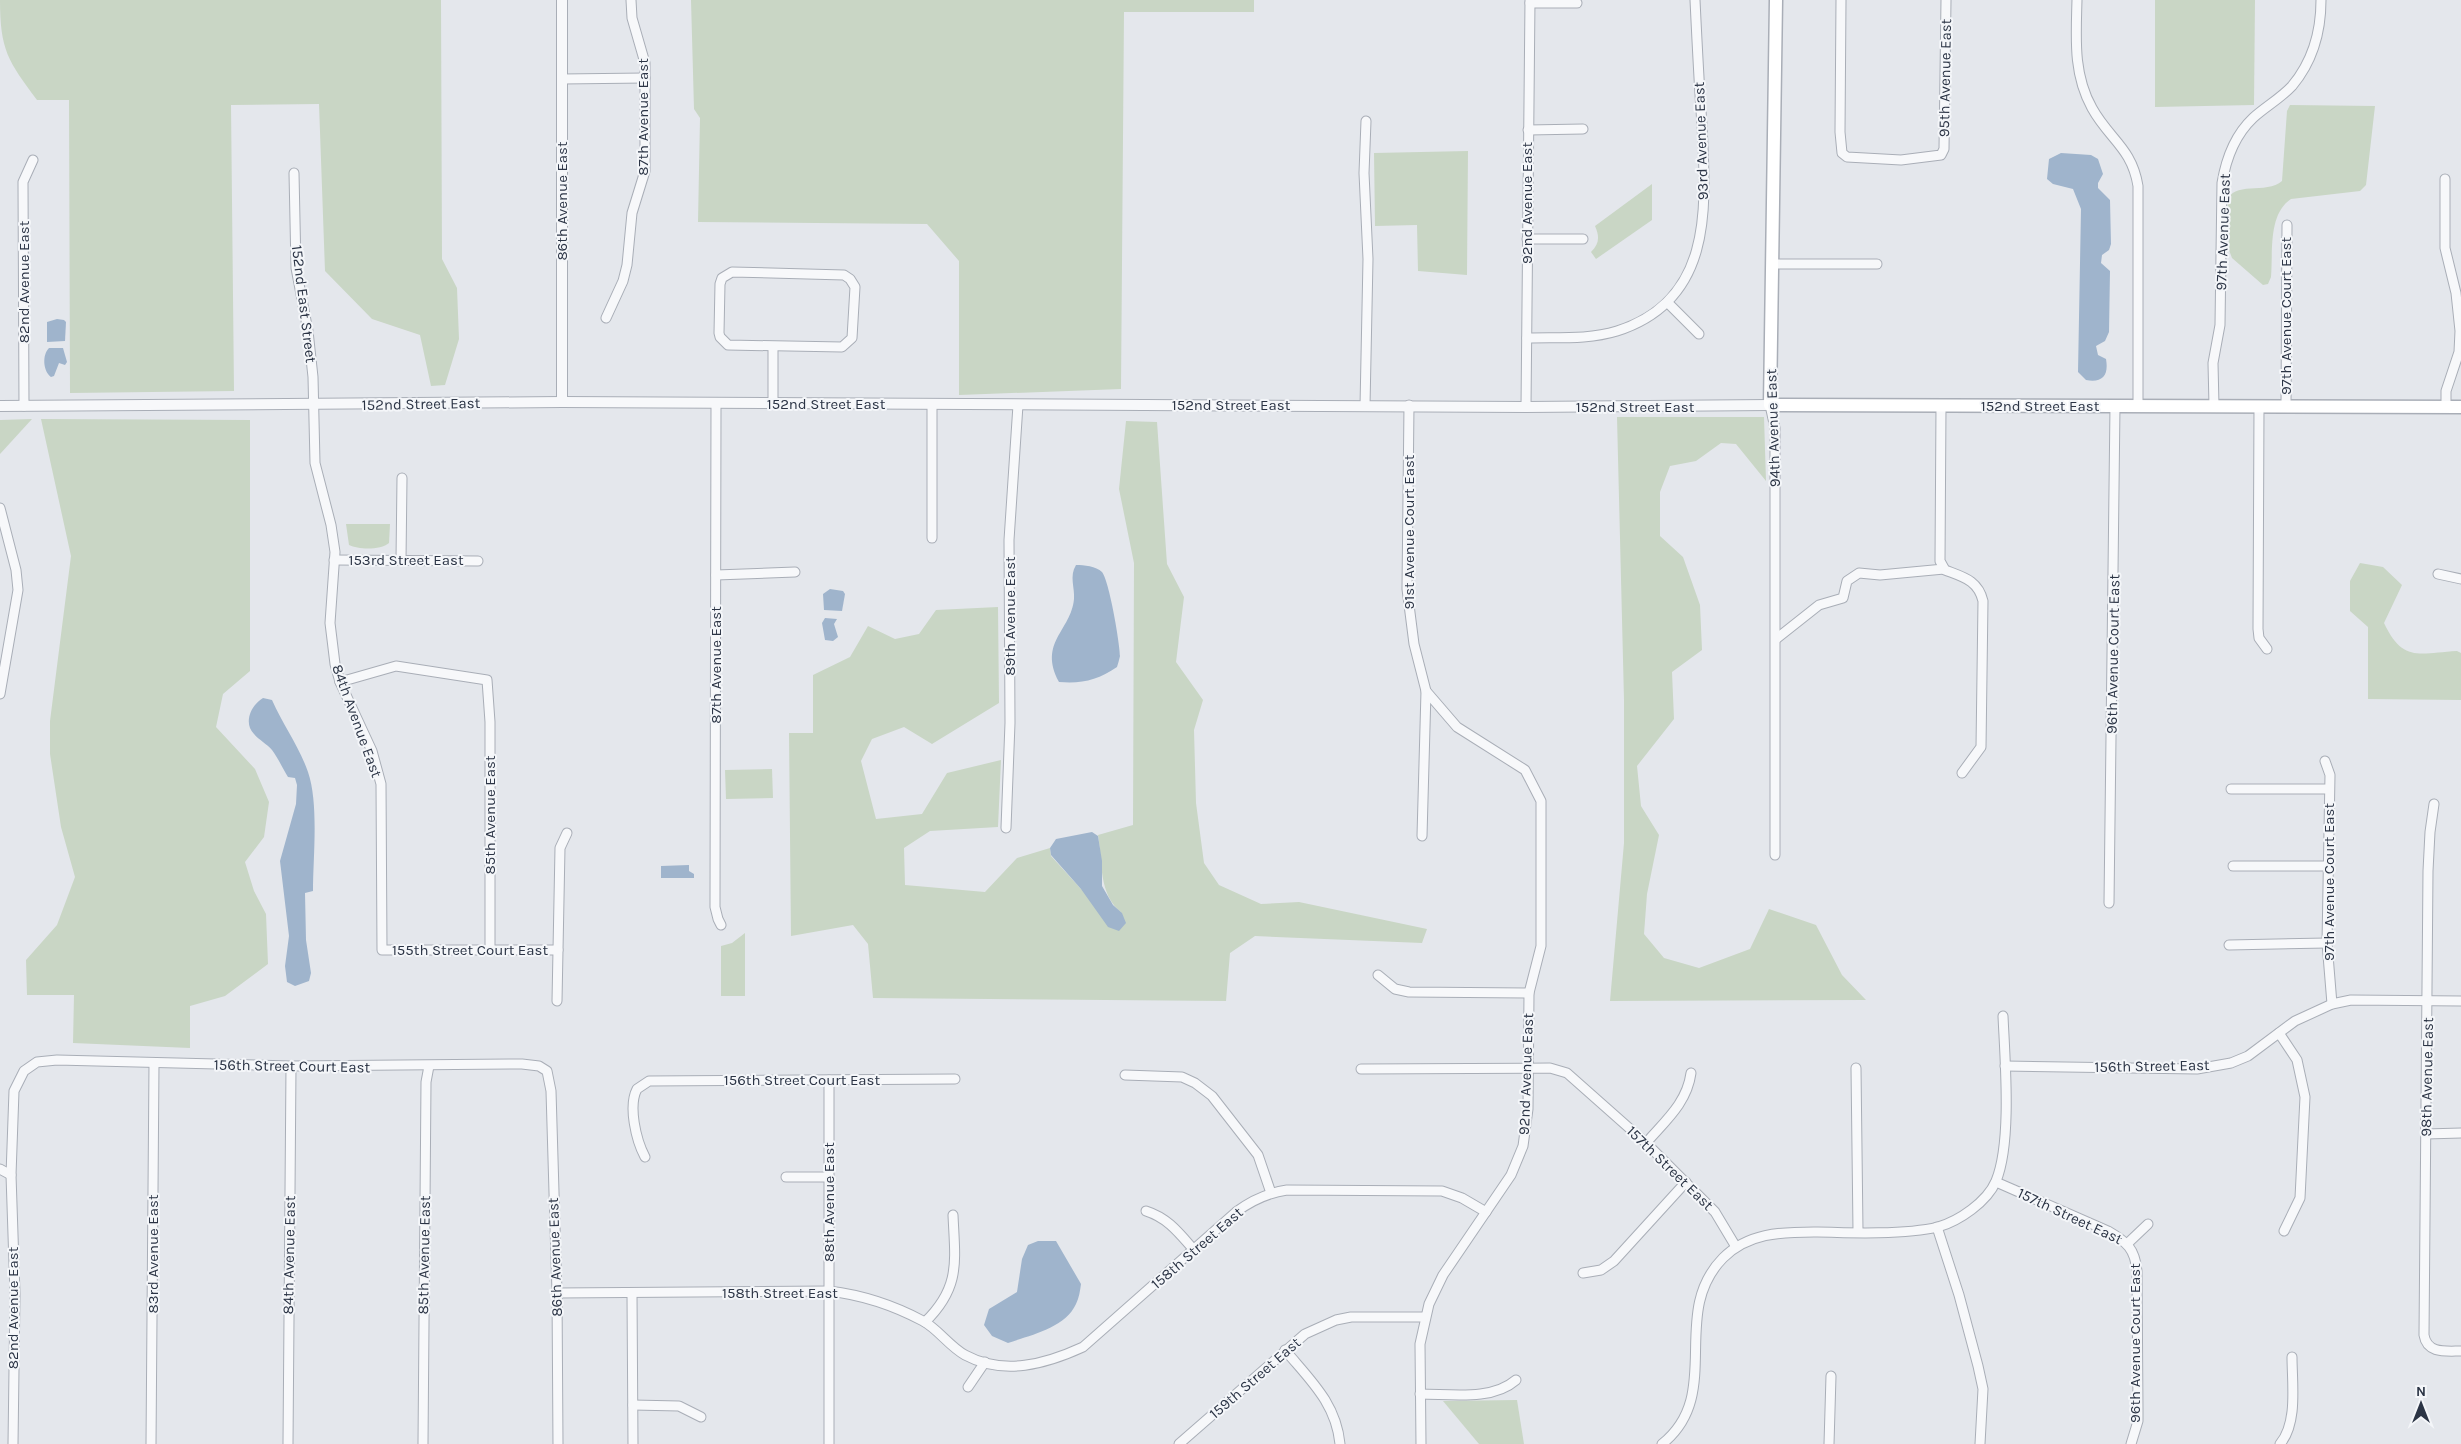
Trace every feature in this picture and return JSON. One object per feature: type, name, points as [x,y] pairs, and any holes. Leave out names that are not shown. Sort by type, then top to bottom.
[{"type":"main road","name":"94th Avenue East","points":[[1770,405],[1776,0]]},
{"type":"main road","name":"152nd Street East","points":[[1770,405],[2461,407]]},
{"type":"street","name":"86th Avenue East","points":[[562,0],[562,402]]},
{"type":"street","name":"87th Avenue East","points":[[606,318],[623,281],[627,265],[632,213],[645,171],[645,62],[632,18],[631,0]]},
{"type":"street","name":"93rd Avenue East","points":[[1526,338],[1579,337],[1604,334],[1644,320],[1668,303],[1689,273],[1700,242],[1705,188],[1695,0]]},
{"type":"street","name":"95th Avenue East","points":[[1841,0],[1840,132],[1842,153],[1847,157],[1901,160],[1941,155],[1945,137],[1946,0]]},
{"type":"street","points":[[2077,0],[2076,52],[2083,87],[2099,119],[2127,153],[2138,186],[2138,406]]},
{"type":"street","name":"97th Avenue East","points":[[2214,406],[2213,363],[2220,325],[2222,183],[2224,168],[2241,131],[2253,118],[2290,87],[2305,67],[2318,39],[2322,0]]},
{"type":"street","points":[[1530,1],[1577,3]]},
{"type":"street","name":"92nd Avenue East","points":[[1526,407],[1530,1]]},
{"type":"street","points":[[562,79],[645,78]]},
{"type":"street","points":[[1365,406],[1368,259],[1364,173],[1366,121]]},
{"type":"street","points":[[1528,130],[1583,129]]},
{"type":"street","name":"82nd Avenue East","points":[[24,406],[23,182],[33,160]]},
{"type":"street","name":"152nd East Street","points":[[294,173],[296,268],[308,331],[315,405]]},
{"type":"street","points":[[2445,179],[2446,259],[2456,293],[2460,331],[2459,352],[2446,391],[2446,407]]},
{"type":"street","name":"97th Avenue Court East","points":[[2286,406],[2287,225]]},
{"type":"street","points":[[1527,239],[1583,239]]},
{"type":"street","points":[[1773,264],[1877,264]]},
{"type":"street","points":[[732,272],[841,274],[850,279],[855,286],[854,334],[846,345],[842,347],[773,347],[732,346],[725,343],[720,337],[720,284],[725,275],[732,272]]},
{"type":"street","points":[[1668,303],[1699,334]]},
{"type":"street","points":[[773,347],[773,403]]},
{"type":"street","name":"152nd Street East","points":[[0,406],[562,402],[1526,407],[1770,405]]},
{"type":"street","name":"87th Avenue East","points":[[716,403],[716,907],[721,925]]},
{"type":"street","points":[[932,404],[932,538]]},
{"type":"street","name":"84th Avenue East","points":[[315,405],[316,463],[331,525],[334,560],[330,623],[335,664],[340,682],[366,736],[381,784],[382,950]]},
{"type":"street","name":"89th Avenue East","points":[[1006,828],[1010,723],[1009,540],[1018,405]]},
{"type":"street","name":"91st Avenue Court East","points":[[1409,405],[1407,589],[1414,644],[1426,691],[1422,836]]},
{"type":"street","name":"94th Avenue East","points":[[1770,405],[1774,428],[1776,638],[1774,855]]},
{"type":"street","points":[[1941,406],[1940,561],[1944,569]]},
{"type":"street","name":"96th Avenue Court East","points":[[2109,903],[2115,406]]},
{"type":"street","points":[[2259,407],[2258,629],[2259,638],[2267,650]]},
{"type":"street","points":[[401,560],[402,478]]},
{"type":"street","points":[[0,508],[16,570],[18,590],[0,694]]},
{"type":"street","name":"153rd Street East","points":[[334,560],[478,561]]},
{"type":"street","points":[[1776,638],[1819,605],[1843,598],[1847,581],[1859,573],[1880,575],[1944,569],[1967,577],[1978,588],[1983,601],[1982,741],[1979,752],[1962,773]]},
{"type":"street","points":[[716,575],[795,572]]},
{"type":"street","points":[[2438,574],[2461,579]]},
{"type":"street","name":"85th Avenue East","points":[[340,682],[396,666],[487,680],[490,722],[490,950]]},
{"type":"street","name":"92nd Avenue East","points":[[1421,1444],[1420,1344],[1424,1318],[1434,1291],[1515,1168],[1523,1146],[1528,1109],[1529,993],[1541,946],[1541,802],[1525,770],[1457,728],[1426,691]]},
{"type":"street","name":"97th Avenue Court East","points":[[2325,761],[2330,775],[2327,943],[2332,1004]]},
{"type":"street","points":[[2231,789],[2329,789]]},
{"type":"street","name":"98th Avenue East","points":[[2434,804],[2429,842],[2424,1335],[2430,1348],[2442,1351],[2461,1351]]},
{"type":"street","points":[[557,1001],[560,848],[567,833]]},
{"type":"street","points":[[2233,866],[2328,866]]},
{"type":"street","points":[[2229,945],[2327,943]]},
{"type":"street","name":"155th Street Court East","points":[[382,950],[558,950]]},
{"type":"street","points":[[1378,975],[1395,988],[1409,992],[1529,993]]},
{"type":"street","name":"156th Street East","points":[[2005,1066],[2198,1069],[2231,1063],[2248,1056],[2295,1020],[2332,1004],[2351,1000],[2461,1001]]},
{"type":"street","points":[[1662,1444],[1680,1426],[1692,1400],[1698,1307],[1703,1285],[1713,1269],[1736,1247],[1752,1238],[1780,1232],[1901,1232],[1937,1227],[1952,1222],[1983,1199],[1996,1182],[2002,1154],[2005,1066],[2002,1016]]},
{"type":"street","points":[[2279,1033],[2297,1060],[2305,1097],[2300,1198],[2284,1231]]},
{"type":"street","name":"156th Street Court East","points":[[37,1062],[57,1060],[154,1064],[291,1066],[522,1064],[539,1066],[547,1071]]},
{"type":"street","name":"82nd Avenue East","points":[[13,1444],[15,1294],[11,1175],[14,1091],[24,1071],[37,1062]]},
{"type":"street","name":"83rd Avenue East","points":[[151,1444],[154,1064]]},
{"type":"street","name":"84th Avenue East","points":[[288,1444],[291,1066]]},
{"type":"street","name":"85th Avenue East","points":[[423,1444],[426,1082],[428,1066]]},
{"type":"street","name":"157th Street East","points":[[1361,1070],[1550,1068],[1567,1073],[1646,1143],[1686,1182],[1715,1212],[1736,1247]]},
{"type":"street","points":[[1856,1068],[1858,1232]]},
{"type":"street","name":"86th Avenue East","points":[[547,1071],[550,1091],[557,1293],[558,1444]]},
{"type":"street","points":[[1646,1143],[1683,1100],[1691,1073]]},
{"type":"street","points":[[1125,1075],[1182,1077],[1195,1083],[1212,1096],[1258,1155],[1270,1193]]},
{"type":"street","name":"156th Street Court East","points":[[645,1157],[635,1135],[634,1106],[637,1089],[649,1080],[956,1079]]},
{"type":"street","name":"88th Avenue East","points":[[829,1080],[829,1444]]},
{"type":"street","points":[[2426,1134],[2461,1133]]},
{"type":"street","points":[[0,1169],[11,1175]]},
{"type":"street","points":[[786,1176],[829,1176]]},
{"type":"street","points":[[1584,1273],[1601,1270],[1614,1261],[1686,1182]]},
{"type":"street","name":"157th Street East","points":[[1996,1182],[2108,1231],[2128,1243],[2148,1224]]},
{"type":"street","name":"158th Street East","points":[[557,1293],[829,1292],[855,1294],[874,1299],[925,1322],[965,1354],[1002,1366],[1028,1366],[1060,1357],[1083,1347],[1250,1202],[1270,1193],[1287,1190],[1433,1190],[1450,1192],[1486,1212]]},
{"type":"street","points":[[1146,1211],[1158,1215],[1172,1224],[1194,1250]]},
{"type":"street","points":[[925,1322],[931,1316],[954,1278],[954,1215]]},
{"type":"street","points":[[1937,1227],[1959,1295],[1983,1389],[1980,1444]]},
{"type":"street","name":"96th Avenue Court East","points":[[2128,1243],[2136,1258],[2137,1271],[2138,1421],[2130,1444]]},
{"type":"street","points":[[632,1294],[633,1444]]},
{"type":"street","name":"159th Street East","points":[[1179,1444],[1285,1350],[1319,1327],[1351,1317],[1424,1318]]},
{"type":"street","points":[[1285,1350],[1316,1384],[1329,1403],[1338,1428],[1340,1444]]},
{"type":"street","points":[[2280,1444],[2290,1421],[2292,1357]]},
{"type":"street","points":[[968,1387],[985,1362]]},
{"type":"street","points":[[1829,1444],[1831,1376]]},
{"type":"street","points":[[1420,1394],[1495,1393],[1508,1387],[1516,1380]]},
{"type":"street","points":[[633,1405],[679,1406],[701,1418]]},
{"type":"green space","points":[[0,0],[441,0],[442,259],[457,288],[459,339],[445,385],[431,386],[420,335],[372,319],[325,271],[319,104],[231,105],[234,391],[70,393],[69,100],[37,100],[19,75],[4,43],[0,17]]},
{"type":"green space","points":[[691,0],[1254,0],[1254,12],[1124,12],[1121,389],[959,395],[959,261],[927,224],[698,222],[700,118],[694,109]]},
{"type":"green space","points":[[2155,0],[2255,0],[2254,105],[2155,107]]},
{"type":"green space","points":[[2290,105],[2375,106],[2366,185],[2360,191],[2291,199],[2278,214],[2273,234],[2271,277],[2268,284],[2263,285],[2232,258],[2229,250],[2228,202],[2231,195],[2236,191],[2268,187],[2282,181],[2287,111]]},
{"type":"green space","points":[[1468,151],[1467,275],[1418,271],[1417,225],[1375,226],[1374,153]]},
{"type":"green space","points":[[1652,184],[1652,220],[1596,259],[1591,252],[1598,240],[1595,226]]},
{"type":"green space","points":[[1617,417],[1764,417],[1766,481],[1736,444],[1721,443],[1696,461],[1670,466],[1660,492],[1660,536],[1683,557],[1700,605],[1702,650],[1672,672],[1674,719],[1637,766],[1641,806],[1659,835],[1647,894],[1644,934],[1664,958],[1699,968],[1750,949],[1769,909],[1816,925],[1842,975],[1866,1000],[1610,1001],[1624,843],[1624,700]]},
{"type":"green space","points":[[32,419],[0,454],[0,420]]},
{"type":"green space","points":[[41,419],[250,420],[250,671],[223,694],[216,727],[255,769],[269,802],[264,837],[245,862],[254,891],[266,914],[268,964],[225,996],[190,1006],[190,1048],[73,1043],[74,995],[27,995],[26,960],[57,925],[75,877],[61,827],[50,754],[50,721],[71,556]]},
{"type":"green space","points":[[1126,421],[1157,422],[1167,564],[1184,597],[1176,662],[1203,700],[1194,730],[1196,803],[1204,863],[1219,885],[1261,904],[1299,902],[1427,929],[1422,943],[1255,936],[1230,953],[1226,1001],[873,998],[868,944],[853,925],[791,936],[789,733],[813,733],[813,675],[850,657],[868,626],[895,639],[919,634],[936,610],[998,607],[999,703],[932,744],[904,727],[872,739],[861,761],[876,819],[922,814],[947,773],[1001,760],[998,827],[930,831],[904,848],[905,885],[985,892],[1017,858],[1050,848],[1051,856],[1081,889],[1122,913],[1114,905],[1105,888],[1098,835],[1133,825],[1134,563],[1119,489]]},
{"type":"green space","points":[[346,524],[390,524],[389,543],[381,547],[370,548],[358,548],[349,545]]},
{"type":"green space","points":[[2360,563],[2383,567],[2402,585],[2384,623],[2398,645],[2413,653],[2457,651],[2461,653],[2461,700],[2368,699],[2368,627],[2350,611],[2350,581]]},
{"type":"green space","points":[[772,769],[773,798],[726,799],[725,770]]},
{"type":"green space","points":[[745,933],[745,996],[721,996],[721,946],[732,943]]},
{"type":"green space","points":[[1517,1400],[1524,1444],[1479,1444],[1443,1401]]},
{"type":"water","points":[[2061,153],[2091,155],[2098,159],[2103,174],[2098,183],[2098,188],[2110,200],[2111,244],[2109,250],[2102,255],[2101,263],[2110,271],[2109,332],[2105,341],[2096,346],[2098,355],[2106,359],[2107,365],[2103,377],[2092,381],[2086,380],[2078,372],[2081,209],[2073,189],[2053,184],[2047,179],[2049,159]]},
{"type":"water","points":[[57,319],[66,322],[65,341],[47,342],[47,322]]},
{"type":"water","points":[[49,348],[63,348],[67,362],[65,365],[59,363],[54,376],[51,377],[46,371],[44,363],[45,355]]},
{"type":"water","points":[[1076,565],[1097,568],[1105,577],[1114,612],[1120,656],[1117,667],[1103,675],[1082,682],[1059,682],[1053,668],[1052,657],[1057,638],[1072,610],[1074,599],[1073,573]]},
{"type":"water","points":[[830,589],[843,591],[845,594],[842,611],[824,610],[823,594]]},
{"type":"water","points":[[825,618],[837,619],[834,624],[838,637],[833,641],[825,640],[822,623]]},
{"type":"water","points":[[263,698],[272,700],[300,753],[308,772],[313,799],[315,831],[313,891],[305,893],[306,940],[311,973],[309,981],[295,986],[287,982],[285,966],[289,936],[280,861],[296,804],[297,785],[295,778],[288,777],[272,750],[256,736],[249,725],[252,710]]},
{"type":"water","points":[[1092,832],[1098,836],[1102,861],[1102,886],[1113,905],[1122,913],[1126,923],[1119,931],[1108,927],[1081,889],[1051,855],[1050,848],[1056,839]]},
{"type":"water","points":[[689,865],[689,871],[694,874],[694,878],[661,878],[661,866]]},
{"type":"water","points":[[1038,1241],[1056,1241],[1081,1284],[1079,1297],[1071,1312],[1056,1325],[1008,1343],[992,1336],[984,1325],[989,1309],[1017,1292],[1022,1259],[1028,1245]]}]
